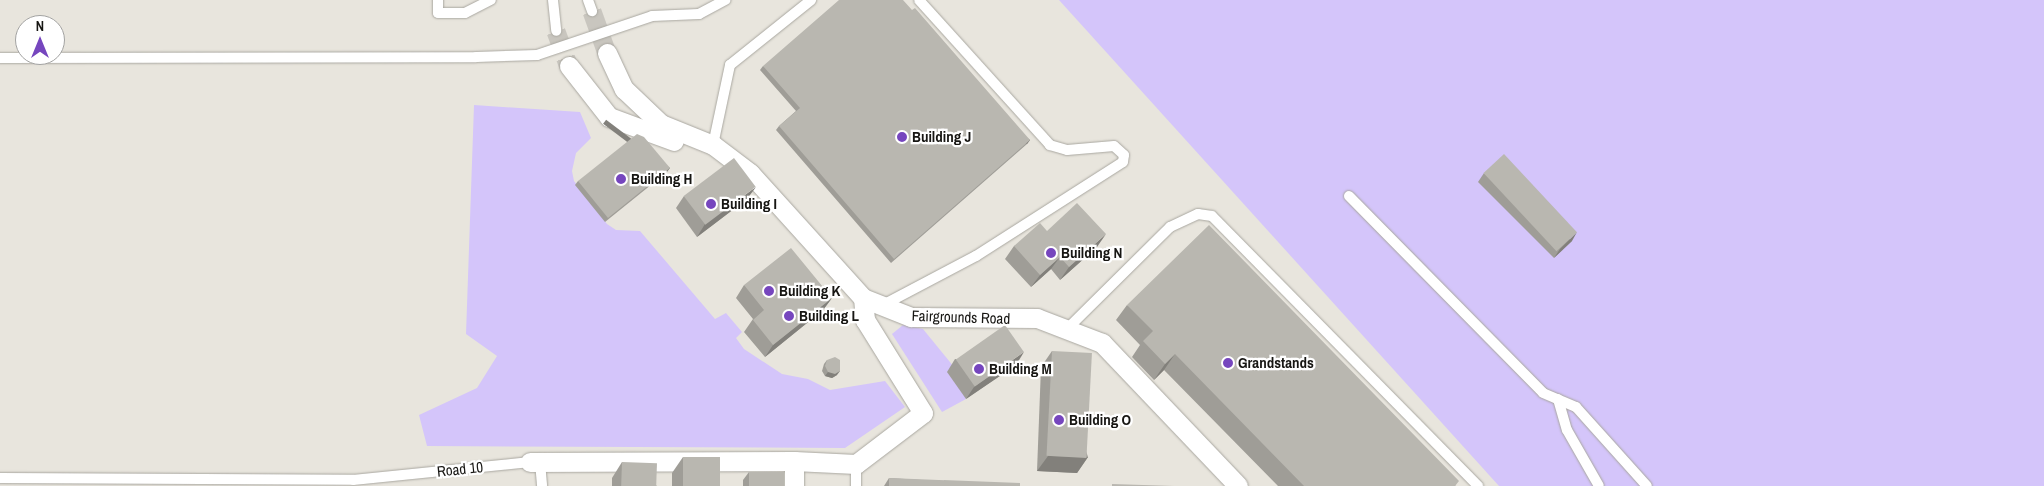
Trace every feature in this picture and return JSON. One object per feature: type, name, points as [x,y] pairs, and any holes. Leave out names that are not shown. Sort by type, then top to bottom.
[{"type":"street","name":"Fairgrounds Road","points":[[606,53],[624,89],[661,124],[713,145],[750,173],[863,298],[911,318],[1037,318],[1102,343],[1238,486]]},
{"type":"street","points":[[569,66],[609,117],[674,141],[713,145]]},
{"type":"street","points":[[535,462],[794,461],[856,464],[923,413],[866,320],[863,298]]},
{"type":"street","points":[[794,461],[794,486]]},
{"type":"lane","points":[[438,0],[438,13],[465,13],[491,0]]},
{"type":"lane","points":[[553,0],[556,31]]},
{"type":"lane","points":[[588,0],[592,11]]},
{"type":"lane","points":[[0,58],[476,58],[537,54],[652,16],[699,14],[724,0]]},
{"type":"lane","points":[[713,145],[730,65],[811,0]]},
{"type":"lane","points":[[883,306],[976,256],[1123,162],[1124,155],[1114,146],[1067,150],[1050,145],[919,0]]},
{"type":"lane","points":[[1349,196],[1543,393],[1576,407],[1647,486]]},
{"type":"lane","points":[[1067,329],[1170,227],[1198,214],[1212,216],[1478,486]]},
{"type":"lane","points":[[1558,399],[1567,430],[1599,486]]},
{"type":"lane","points":[[535,462],[542,486]]},
{"type":"lane","name":"Road 10","points":[[0,478],[353,480],[535,462]]},
{"type":"lane","points":[[856,464],[856,486]]},
{"type":"shaded area","points":[[1059,0],[2044,0],[2044,486],[1499,486]]},
{"type":"shaded area","points":[[474,105],[580,112],[591,138],[576,153],[572,171],[574,181],[607,224],[616,230],[640,231],[715,319],[726,313],[742,332],[736,338],[744,349],[782,374],[808,379],[830,390],[885,381],[905,407],[845,448],[427,446],[419,415],[477,388],[497,356],[466,334]]},
{"type":"shaded area","points":[[903,325],[923,329],[954,367],[966,399],[942,412],[892,334]]},
{"type":"building","name":"Building J","points":[[839,0],[903,0],[912,10],[915,8],[1030,140],[894,259],[779,126],[800,108],[763,66]]},
{"type":"building","name":"Building H","points":[[637,134],[644,137],[670,168],[608,218],[578,181]]},
{"type":"building","points":[[1504,154],[1577,232],[1556,251],[1484,173]]},
{"type":"building","name":"Building I","points":[[734,158],[756,187],[705,225],[684,196]]},
{"type":"building","name":"Building N","points":[[1077,203],[1106,234],[1069,267],[1060,257],[1040,275],[1014,246],[1040,223],[1047,231]]},
{"type":"building","name":"Grandstands","points":[[1209,225],[1459,481],[1455,486],[1304,486],[1175,354],[1165,364],[1143,341],[1153,331],[1127,305]]},
{"type":"building","points":[[791,248],[832,298],[773,345],[753,320],[764,310],[744,285]]},
{"type":"building","name":"Building M","points":[[1005,325],[1024,352],[975,386],[956,359]]},
{"type":"building","name":"Building O","points":[[1052,351],[1092,353],[1086,458],[1047,456]]},
{"type":"building","points":[[835,357],[840,360],[840,371],[835,374],[828,372],[825,366],[827,360]]},
{"type":"building","points":[[683,457],[720,457],[720,486],[683,486]]},
{"type":"building","points":[[622,462],[657,463],[656,486],[621,486]]},
{"type":"building","points":[[749,472],[784,472],[784,486],[749,486]]},
{"type":"building","points":[[889,478],[1020,483],[1020,486],[889,486]]},
{"type":"building","points":[[1112,484],[1174,486],[1112,486]]},
{"type":"tunnel","points":[[592,11],[607,53]]},
{"type":"tunnel","points":[[556,31],[569,66]]},
{"type":"place","name":"Building J","points":[[902,137]]},
{"type":"place","name":"Building H","points":[[621,179]]},
{"type":"place","name":"Building I","points":[[711,204]]},
{"type":"place","name":"Building N","points":[[1051,253]]},
{"type":"place","name":"Building K","points":[[769,291]]},
{"type":"place","name":"Building L","points":[[789,316]]},
{"type":"place","name":"Grandstands","points":[[1228,363]]},
{"type":"place","name":"Building M","points":[[979,369]]},
{"type":"place","name":"Building O","points":[[1059,420]]}]
